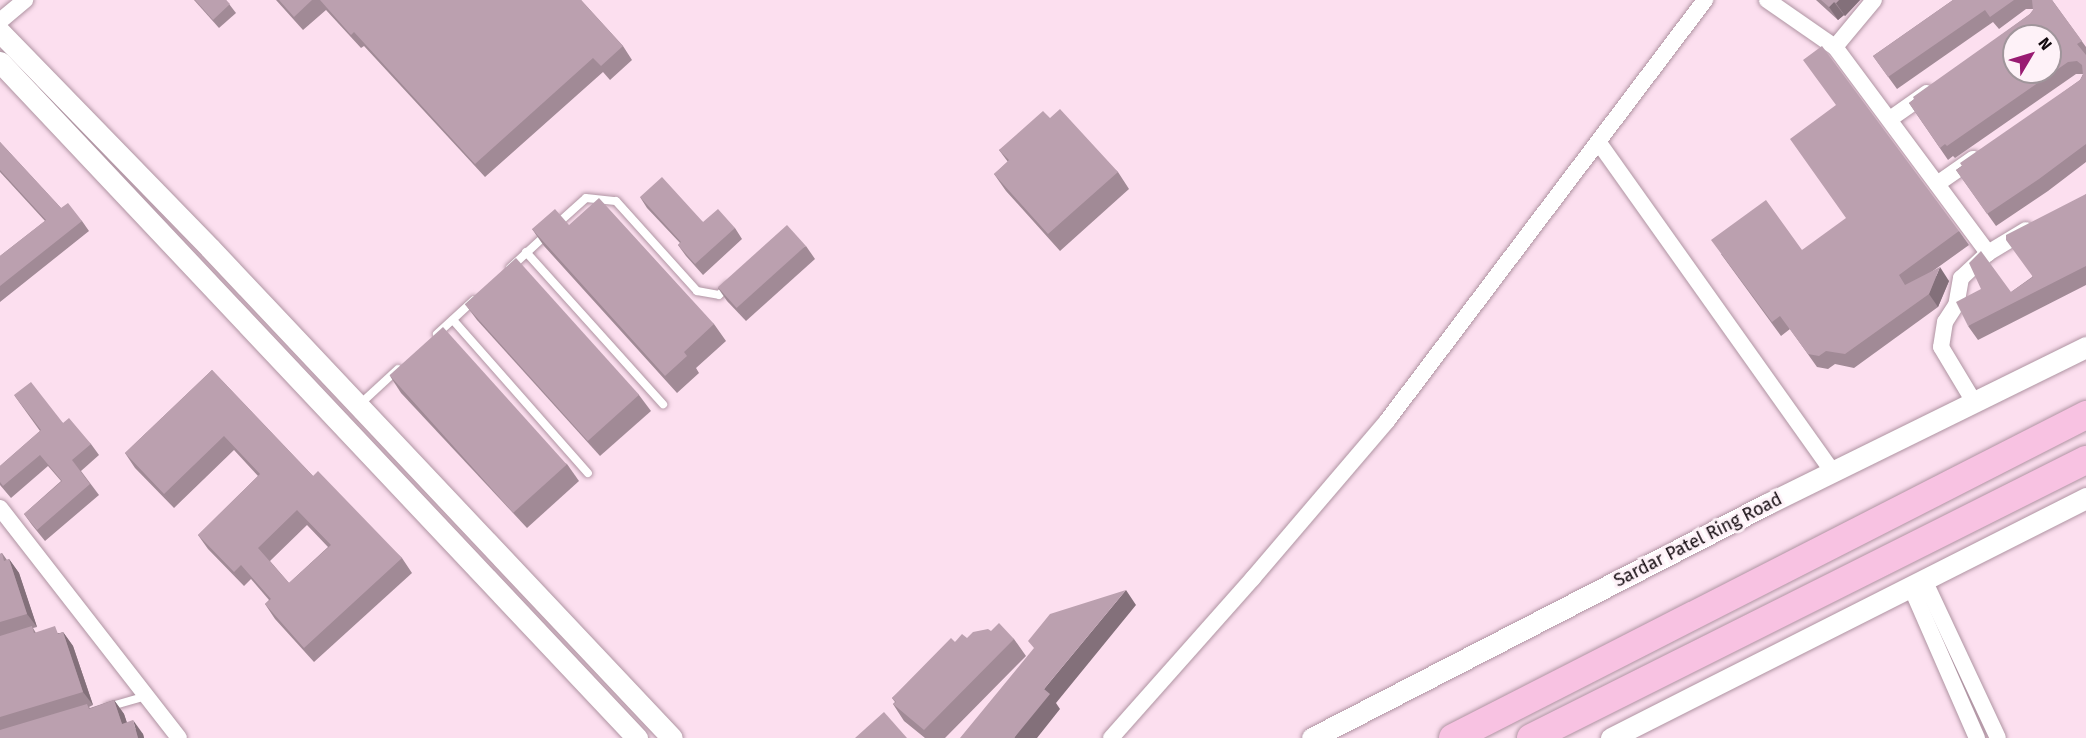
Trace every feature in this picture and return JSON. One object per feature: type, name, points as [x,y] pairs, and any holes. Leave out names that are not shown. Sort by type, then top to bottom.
[{"type":"highway","points":[[1453,738],[1501,727],[2086,415]]},
{"type":"highway","points":[[1531,738],[2086,460]]},
{"type":"street","points":[[0,21],[25,0]]},
{"type":"street","points":[[1111,738],[1253,578],[1387,421],[1705,0]]},
{"type":"street","points":[[1767,0],[1836,47],[1988,253]]},
{"type":"street","points":[[1836,47],[1874,0]]},
{"type":"street","points":[[0,32],[387,435],[672,738]]},
{"type":"street","points":[[0,62],[637,738]]},
{"type":"street","points":[[1890,119],[1937,86]]},
{"type":"street","points":[[1599,143],[1833,472]]},
{"type":"street","points":[[1937,184],[1989,148]]},
{"type":"street","points":[[1974,402],[1941,347],[1945,322],[1956,305],[1961,278],[1988,253],[2037,223]]},
{"type":"street","name":"Sardar Patel Ring Road","points":[[1312,738],[1833,472],[2086,347]]},
{"type":"street","points":[[368,453],[387,435]]},
{"type":"street","points":[[1611,738],[2086,498]]},
{"type":"street","points":[[0,508],[179,738]]},
{"type":"street","points":[[1917,584],[1977,738]]},
{"type":"street","points":[[1917,584],[1998,738]]},
{"type":"lane","points":[[502,275],[586,198],[616,201],[697,291],[719,295],[734,280]]},
{"type":"lane","points":[[526,252],[663,404]]},
{"type":"lane","points":[[427,343],[485,290]]},
{"type":"lane","points":[[453,320],[588,473]]},
{"type":"lane","points":[[359,406],[410,359]]},
{"type":"lane","points":[[103,709],[146,696]]},
{"type":"building","points":[[195,0],[226,0],[230,4],[213,20]]},
{"type":"building","points":[[279,0],[312,0],[294,17]]},
{"type":"building","points":[[320,0],[581,0],[623,46],[601,66],[593,58],[475,164],[354,32],[351,35]]},
{"type":"building","points":[[1821,0],[1839,0],[1829,7]]},
{"type":"building","points":[[1953,0],[2014,0],[1990,17],[1985,10],[1888,77],[1873,56]]},
{"type":"building","points":[[2032,0],[2052,0],[2082,41],[2077,44],[2086,55],[2086,144],[1987,214],[1956,170],[1962,166],[1960,163],[2080,80],[2083,75],[2082,65],[2077,61],[2068,62],[2062,66],[2062,24],[2016,24],[2033,10]]},
{"type":"building","points":[[2002,34],[2002,84],[2036,84],[1947,146],[1945,144],[1940,148],[1909,103],[1914,99],[1913,97]]},
{"type":"building","points":[[1822,46],[1959,231],[1899,275],[1905,285],[1940,267],[1929,294],[1845,354],[1826,351],[1819,356],[1808,354],[1780,316],[1772,322],[1711,240],[1766,200],[1802,250],[1846,218],[1790,139],[1836,105],[1803,60]]},
{"type":"building","points":[[1060,109],[1118,172],[1048,234],[994,174],[1009,160],[999,150],[1043,111],[1050,118]]},
{"type":"building","points":[[0,142],[61,208],[68,203],[82,221],[0,286],[0,256],[46,220],[0,170]]},
{"type":"building","points":[[662,177],[703,222],[718,209],[735,228],[695,264],[678,245],[681,242],[640,197]]},
{"type":"building","points":[[2086,194],[2086,266],[1968,326],[1956,302],[1981,289],[1969,263],[1981,251],[2011,292],[2033,277],[2006,240],[2006,235]]},
{"type":"building","points":[[599,198],[714,324],[684,352],[687,356],[665,376],[532,229],[555,209],[569,225]]},
{"type":"building","points":[[787,225],[806,246],[737,308],[718,287]]},
{"type":"building","points":[[516,258],[639,395],[588,441],[465,304]]},
{"type":"building","points":[[443,327],[567,464],[513,513],[389,375]]},
{"type":"building","points":[[212,370],[313,476],[318,471],[402,558],[304,648],[265,604],[271,599],[241,565],[234,572],[198,535],[260,474],[224,436],[164,494],[125,453]],"holes":[[[297,510],[331,545],[289,583],[258,548]]]},
{"type":"building","points":[[31,382],[63,423],[69,418],[91,444],[72,460],[90,484],[37,530],[24,514],[62,481],[40,455],[3,486],[0,482],[0,466],[41,430],[14,395]]},
{"type":"building","points":[[2,553],[4,561],[9,559],[27,614],[0,622],[0,554]]},
{"type":"building","points":[[1126,590],[1044,689],[1050,694],[1014,738],[960,738],[1034,648],[1028,641],[1050,614]]},
{"type":"building","points":[[999,623],[1014,639],[924,730],[893,704],[896,702],[892,698],[951,638],[955,642],[962,634],[967,638],[973,632],[988,629],[991,631]]},
{"type":"building","points":[[32,626],[34,633],[55,626],[58,634],[63,632],[83,692],[0,717],[0,636]]},
{"type":"building","points":[[114,700],[122,724],[133,720],[138,738],[0,738],[0,730],[87,704],[89,709]]},
{"type":"building","points":[[884,712],[907,738],[855,738]]}]
